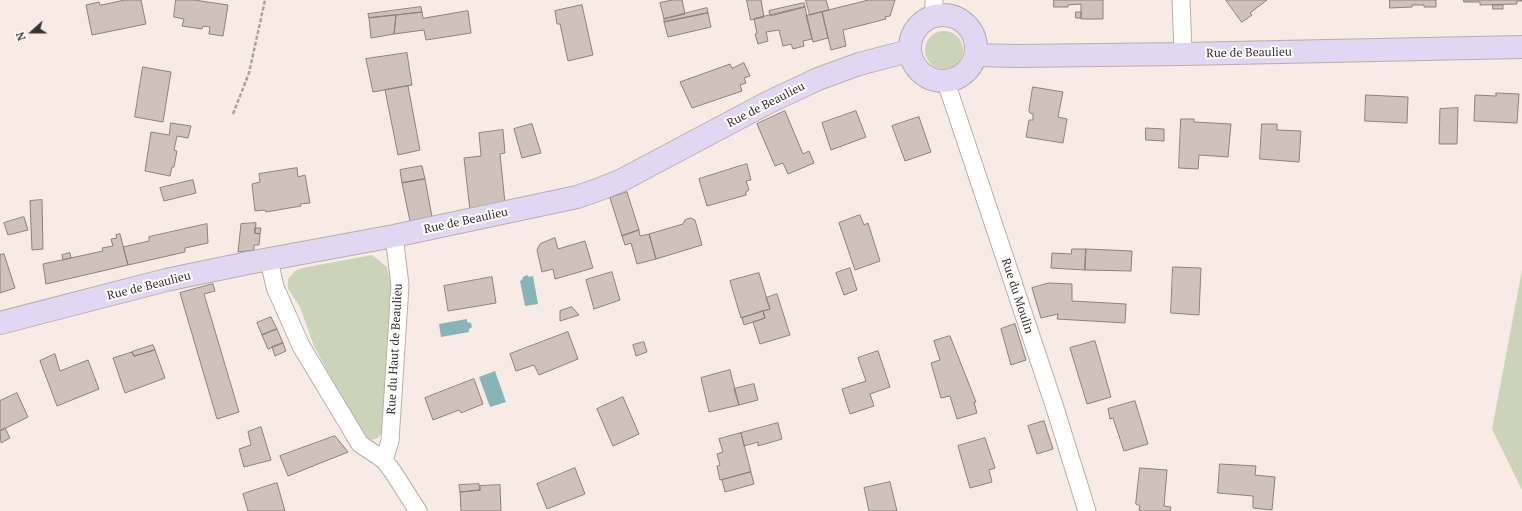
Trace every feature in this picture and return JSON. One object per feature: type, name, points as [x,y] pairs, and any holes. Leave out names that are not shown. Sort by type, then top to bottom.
[{"type":"street","points":[[1181,0],[1183,54]]},
{"type":"street","points":[[934,8],[946,15],[957,18],[966,24],[973,33],[976,44],[976,55],[972,65],[966,73],[956,79],[946,82],[935,81],[926,77],[918,70],[912,61],[909,51],[911,39],[916,28],[934,8]]},
{"type":"street","name":"Rue de Beaulieu","points":[[976,55],[1183,54],[1522,47]]},
{"type":"street","name":"Rue de Beaulieu","points":[[0,323],[166,280],[394,236],[577,197],[622,180],[769,102],[818,79],[859,64],[909,51]]},
{"type":"street","name":"Rue du Moulin","points":[[946,82],[1055,408],[1087,511]]},
{"type":"street","name":"Rue du Haut de Beaulieu","points":[[384,460],[390,441],[400,285],[394,236]]},
{"type":"street","points":[[269,260],[275,287],[301,346],[360,444],[384,460],[418,511]]},
{"type":"path","points":[[233,114],[249,73],[265,0]]},
{"type":"green space","points":[[940,31],[948,31],[958,36],[962,43],[962,57],[958,64],[948,69],[940,69],[930,64],[928,61],[925,54],[925,46],[930,36],[933,34]]},
{"type":"green space","points":[[372,255],[387,267],[392,289],[382,432],[378,438],[370,440],[362,436],[314,346],[300,307],[288,289],[288,279],[295,271],[302,268]]},
{"type":"green space","points":[[1522,270],[1522,490],[1492,429]]},
{"type":"water","points":[[527,275],[529,277],[533,276],[538,304],[525,306],[520,281]]},
{"type":"water","points":[[467,319],[467,322],[471,323],[472,327],[469,329],[469,332],[441,337],[439,324]]},
{"type":"water","points":[[495,371],[506,402],[490,407],[479,377]]},
{"type":"building","points":[[125,0],[141,0],[146,24],[92,35],[86,5],[99,2],[100,5]]},
{"type":"building","points":[[176,0],[194,0],[228,5],[223,36],[209,34],[210,27],[203,26],[202,29],[182,26],[184,19],[174,17]]},
{"type":"building","points":[[673,0],[682,0],[685,14],[664,19],[660,3]]},
{"type":"building","points":[[747,0],[761,0],[764,17],[751,20]]},
{"type":"building","points":[[806,0],[826,0],[829,10],[810,15]]},
{"type":"building","points":[[869,0],[895,0],[890,16],[885,17],[886,19],[843,30],[846,46],[831,50],[822,12]]},
{"type":"building","points":[[1054,0],[1103,0],[1103,19],[1081,19],[1081,4],[1068,5],[1068,7],[1054,7]]},
{"type":"building","points":[[1226,0],[1267,0],[1250,13],[1252,15],[1242,22]]},
{"type":"building","points":[[1390,0],[1436,0],[1436,7],[1412,5],[1412,7],[1390,8]]},
{"type":"building","points":[[1464,0],[1522,1],[1517,1],[1517,4],[1480,5],[1480,2],[1464,2]]},
{"type":"building","points":[[804,3],[805,7],[770,16],[769,11]]},
{"type":"building","points":[[582,5],[593,55],[568,61],[560,24],[557,24],[555,11]]},
{"type":"building","points":[[1493,5],[1503,5],[1503,9],[1493,9]]},
{"type":"building","points":[[421,7],[422,12],[369,18],[368,14]]},
{"type":"building","points":[[805,7],[812,39],[803,41],[804,46],[793,49],[791,44],[783,46],[779,30],[766,32],[768,41],[758,44],[755,34],[757,33],[754,19]]},
{"type":"building","points":[[707,8],[708,13],[664,22],[664,19]]},
{"type":"building","points":[[468,11],[471,33],[426,40],[424,30],[394,34],[396,15],[422,12],[423,18]]},
{"type":"building","points":[[822,12],[828,38],[813,42],[806,16]]},
{"type":"building","points":[[1076,12],[1081,12],[1081,18],[1076,18]]},
{"type":"building","points":[[708,13],[711,27],[668,37],[664,22]]},
{"type":"building","points":[[396,15],[394,34],[371,38],[369,18]]},
{"type":"building","points":[[407,53],[412,85],[373,92],[366,59]]},
{"type":"building","points":[[744,63],[750,76],[744,78],[746,83],[740,85],[742,91],[692,108],[680,82],[730,64],[732,68]]},
{"type":"building","points":[[143,67],[171,72],[163,122],[135,117]]},
{"type":"building","points":[[408,86],[420,150],[398,155],[385,90]]},
{"type":"building","points":[[1033,87],[1063,92],[1058,117],[1067,119],[1063,143],[1026,137],[1029,120],[1033,120],[1033,114],[1029,111]]},
{"type":"building","points":[[1496,93],[1519,94],[1517,123],[1474,121],[1475,95],[1496,96]]},
{"type":"building","points":[[1366,95],[1408,97],[1407,123],[1365,121]]},
{"type":"building","points":[[1458,108],[1457,144],[1439,144],[1440,109]]},
{"type":"building","points":[[785,111],[803,154],[809,151],[814,163],[788,174],[783,163],[775,166],[757,124]]},
{"type":"building","points":[[856,111],[866,137],[831,150],[822,123]]},
{"type":"building","points":[[919,117],[931,152],[905,161],[892,126]]},
{"type":"building","points":[[1181,119],[1194,119],[1194,122],[1231,124],[1228,157],[1199,155],[1198,169],[1179,168]]},
{"type":"building","points":[[171,123],[191,126],[188,138],[177,136],[174,150],[177,151],[174,167],[172,167],[170,176],[145,171],[151,132],[169,135]]},
{"type":"building","points":[[532,124],[541,153],[522,158],[514,129]]},
{"type":"building","points":[[1262,124],[1277,124],[1277,130],[1301,131],[1299,162],[1260,159]]},
{"type":"building","points":[[1146,128],[1164,129],[1164,141],[1146,140]]},
{"type":"building","points":[[503,130],[505,153],[500,154],[505,203],[470,210],[464,158],[481,156],[479,133]]},
{"type":"building","points":[[747,164],[751,180],[746,181],[749,190],[746,192],[746,195],[707,206],[699,179]]},
{"type":"building","points":[[422,166],[425,179],[402,183],[400,170]]},
{"type":"building","points":[[297,168],[298,177],[305,175],[310,203],[266,212],[265,210],[255,211],[252,184],[260,182],[259,174]]},
{"type":"building","points":[[425,179],[432,217],[410,221],[402,183]]},
{"type":"building","points":[[193,180],[196,193],[164,201],[160,188]]},
{"type":"building","points":[[627,192],[639,230],[622,236],[610,198]]},
{"type":"building","points":[[42,200],[43,249],[32,250],[30,201]]},
{"type":"building","points":[[860,215],[864,225],[868,223],[880,261],[855,270],[839,223]]},
{"type":"building","points":[[24,217],[28,230],[8,235],[4,223]]},
{"type":"building","points":[[691,218],[695,220],[702,245],[656,259],[649,234],[683,224],[685,220]]},
{"type":"building","points":[[256,223],[255,233],[260,234],[259,245],[254,245],[254,250],[238,252],[241,224]]},
{"type":"building","points":[[207,224],[208,243],[185,248],[185,252],[128,265],[123,247],[149,241],[149,237]]},
{"type":"building","points":[[255,228],[261,228],[260,234],[255,233]]},
{"type":"building","points":[[639,230],[640,236],[649,234],[656,259],[637,264],[631,243],[625,245],[622,236]]},
{"type":"building","points":[[120,234],[128,265],[46,284],[43,264],[103,251],[102,248],[113,246],[111,239],[117,238],[116,235]]},
{"type":"building","points":[[555,238],[558,249],[585,241],[593,268],[555,279],[553,269],[542,272],[537,250],[540,244]]},
{"type":"building","points":[[1072,249],[1086,249],[1085,270],[1051,268],[1052,253],[1071,254]]},
{"type":"building","points":[[1086,249],[1132,251],[1131,271],[1085,270]]},
{"type":"building","points":[[70,253],[71,258],[63,260],[62,255]]},
{"type":"building","points":[[4,254],[15,288],[0,293],[0,255]]},
{"type":"building","points":[[1173,267],[1201,268],[1199,315],[1171,313]]},
{"type":"building","points":[[850,268],[857,290],[844,295],[836,273]]},
{"type":"building","points":[[612,272],[620,300],[594,309],[586,280]]},
{"type":"building","points":[[759,273],[770,309],[741,318],[730,281]]},
{"type":"building","points":[[492,277],[496,303],[448,311],[444,286]]},
{"type":"building","points":[[1049,283],[1072,284],[1072,301],[1126,304],[1125,323],[1057,319],[1058,314],[1041,318],[1032,288]]},
{"type":"building","points":[[213,284],[215,291],[204,294],[239,412],[217,419],[180,293]]},
{"type":"building","points":[[777,294],[790,335],[760,344],[753,322],[765,318],[763,311],[770,309],[766,298]]},
{"type":"building","points":[[572,307],[579,315],[560,321],[560,311]]},
{"type":"building","points":[[763,311],[765,318],[744,325],[742,318]]},
{"type":"building","points":[[271,317],[277,329],[262,335],[257,323]]},
{"type":"building","points":[[1015,324],[1026,360],[1011,365],[1001,329]]},
{"type":"building","points":[[277,329],[283,343],[268,349],[262,335]]},
{"type":"building","points":[[568,332],[578,359],[539,375],[534,365],[516,371],[510,354]]},
{"type":"building","points":[[950,336],[976,402],[974,402],[977,413],[957,419],[950,396],[941,398],[931,363],[940,360],[934,341]]},
{"type":"building","points":[[1095,341],[1111,397],[1087,404],[1070,348]]},
{"type":"building","points":[[644,342],[647,352],[636,356],[633,345]]},
{"type":"building","points":[[283,343],[286,351],[275,356],[272,347]]},
{"type":"building","points":[[153,345],[155,350],[134,356],[132,352]]},
{"type":"building","points":[[155,350],[165,378],[125,393],[113,358],[132,352],[134,356]]},
{"type":"building","points":[[878,351],[890,387],[870,394],[874,406],[850,414],[842,389],[866,381],[858,358]]},
{"type":"building","points":[[55,354],[60,371],[88,360],[99,389],[57,406],[40,361]]},
{"type":"building","points":[[730,370],[739,405],[709,412],[701,378]]},
{"type":"building","points":[[474,379],[483,404],[461,413],[459,410],[433,420],[425,398]]},
{"type":"building","points":[[754,384],[758,400],[739,405],[734,389]]},
{"type":"building","points":[[17,393],[28,417],[0,431],[0,401]]},
{"type":"building","points":[[623,397],[639,434],[613,446],[597,409]]},
{"type":"building","points":[[1135,401],[1148,444],[1124,451],[1113,418],[1110,419],[1108,409]]},
{"type":"building","points":[[1044,421],[1053,449],[1037,454],[1028,426]]},
{"type":"building","points":[[778,423],[782,439],[758,446],[758,442],[744,446],[741,433]]},
{"type":"building","points":[[261,427],[271,460],[244,467],[239,449],[251,445],[248,432]]},
{"type":"building","points":[[5,428],[10,438],[1,443],[0,431]]},
{"type":"building","points":[[741,433],[751,472],[720,480],[717,466],[720,465],[717,454],[723,452],[719,439]]},
{"type":"building","points":[[335,436],[348,452],[288,476],[280,456]]},
{"type":"building","points":[[985,438],[995,468],[989,470],[992,482],[970,488],[958,446]]},
{"type":"building","points":[[1220,464],[1256,466],[1255,475],[1275,477],[1272,510],[1253,508],[1253,496],[1218,493]]},
{"type":"building","points":[[575,468],[585,494],[547,509],[537,484]]},
{"type":"building","points":[[1140,468],[1167,470],[1164,506],[1171,507],[1170,511],[1139,511],[1140,506],[1136,504]]},
{"type":"building","points":[[751,472],[754,484],[725,492],[722,480]]},
{"type":"building","points":[[890,482],[897,511],[869,511],[864,488]]},
{"type":"building","points":[[277,483],[285,511],[248,511],[243,494]]},
{"type":"building","points":[[479,484],[480,490],[460,492],[459,485]]},
{"type":"building","points":[[500,485],[501,511],[461,511],[460,492],[480,490],[480,486]]}]
